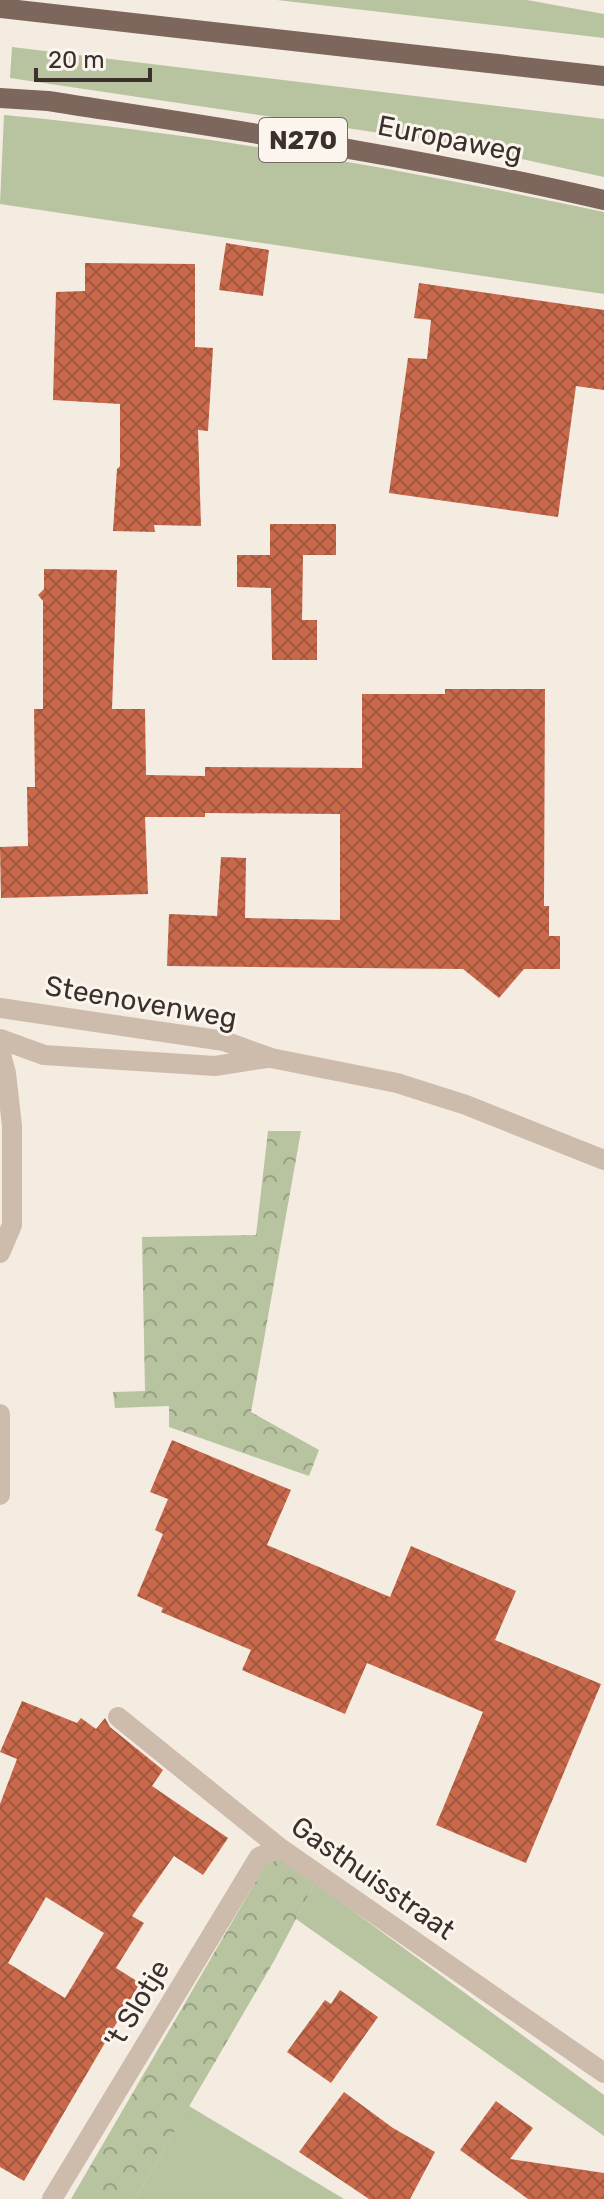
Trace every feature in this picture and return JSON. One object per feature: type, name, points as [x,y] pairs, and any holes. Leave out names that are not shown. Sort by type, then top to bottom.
[{"type":"main road","points":[[0,8],[604,76]]},
{"type":"main road","name":"Europaweg","points":[[0,98],[48,101],[335,145],[485,172],[604,200]]},
{"type":"street","name":"Steenovenweg","points":[[0,1008],[202,1037],[271,1058],[397,1083],[466,1105],[604,1160]]},
{"type":"street","name":"Steenovenweg","points":[[0,1039],[44,1055],[215,1066],[271,1058]]},
{"type":"street","points":[[0,1051],[6,1073],[12,1126],[12,1225],[0,1253]]},
{"type":"street","points":[[0,1414],[0,1495]]},
{"type":"street","name":"Gasthuisstraat","points":[[118,1717],[280,1848],[604,2073]]},
{"type":"street","name":"'t Slotje","points":[[52,2199],[259,1857],[280,1848]]},
{"type":"green space","points":[[277,0],[527,0],[604,14],[604,38]]},
{"type":"green space","points":[[12,47],[604,119],[604,177],[454,144],[10,78]]},
{"type":"green space","points":[[4,115],[155,132],[306,155],[604,212],[604,294],[0,204]]},
{"type":"green space","points":[[268,1131],[301,1131],[251,1412],[319,1450],[309,1476],[169,1427],[169,1406],[115,1408],[113,1392],[145,1391],[142,1237],[256,1235]]},
{"type":"green space","points":[[283,1858],[315,1883],[274,1961],[135,2199],[71,2199],[267,1862]]},
{"type":"green space","points":[[315,1883],[604,2095],[604,2136],[296,1919]]},
{"type":"green space","points":[[189,2106],[344,2199],[135,2199]]},
{"type":"building","points":[[226,243],[269,250],[263,296],[219,290]]},
{"type":"building","points":[[85,263],[195,264],[195,347],[213,348],[208,431],[198,430],[201,526],[154,525],[155,532],[113,531],[117,469],[120,466],[120,404],[53,400],[56,292],[85,291]]},
{"type":"building","points":[[419,283],[604,310],[604,390],[576,386],[558,517],[389,493],[408,358],[427,359],[431,320],[414,318]]},
{"type":"building","points":[[270,524],[336,524],[336,555],[303,555],[302,620],[317,620],[317,660],[272,660],[271,588],[237,587],[237,555],[270,555]]},
{"type":"building","points":[[44,569],[117,570],[112,709],[145,709],[146,775],[205,776],[205,767],[362,768],[362,694],[445,694],[445,689],[545,689],[544,906],[549,906],[549,936],[560,936],[560,969],[524,969],[499,998],[463,969],[167,966],[169,914],[217,916],[221,857],[246,858],[245,918],[340,920],[340,814],[205,813],[205,817],[145,817],[148,894],[1,898],[0,847],[28,846],[27,787],[35,787],[34,709],[43,709],[43,601],[38,595],[44,589]]},
{"type":"building","points":[[172,1440],[291,1490],[267,1545],[390,1597],[411,1546],[516,1591],[495,1640],[601,1684],[526,1863],[436,1825],[483,1712],[367,1663],[345,1714],[242,1670],[251,1650],[161,1612],[163,1608],[137,1596],[163,1534],[155,1530],[168,1499],[150,1492]]},
{"type":"building","points":[[22,1701],[77,1723],[81,1718],[96,1729],[105,1718],[110,1727],[163,1770],[152,1786],[228,1838],[203,1875],[174,1856],[132,1916],[144,1923],[116,1968],[140,1983],[24,2181],[0,2167],[0,1804],[17,1759],[0,1752]],"holes":[[[46,1897],[104,1933],[65,1998],[8,1963]]]},
{"type":"building","points":[[340,1990],[378,2017],[331,2083],[287,2052],[325,2000],[331,2004]]},
{"type":"building","points":[[344,2092],[393,2128],[435,2152],[410,2199],[369,2199],[299,2152]]},
{"type":"building","points":[[496,2101],[533,2128],[510,2159],[604,2173],[604,2199],[528,2199],[460,2150]]}]
